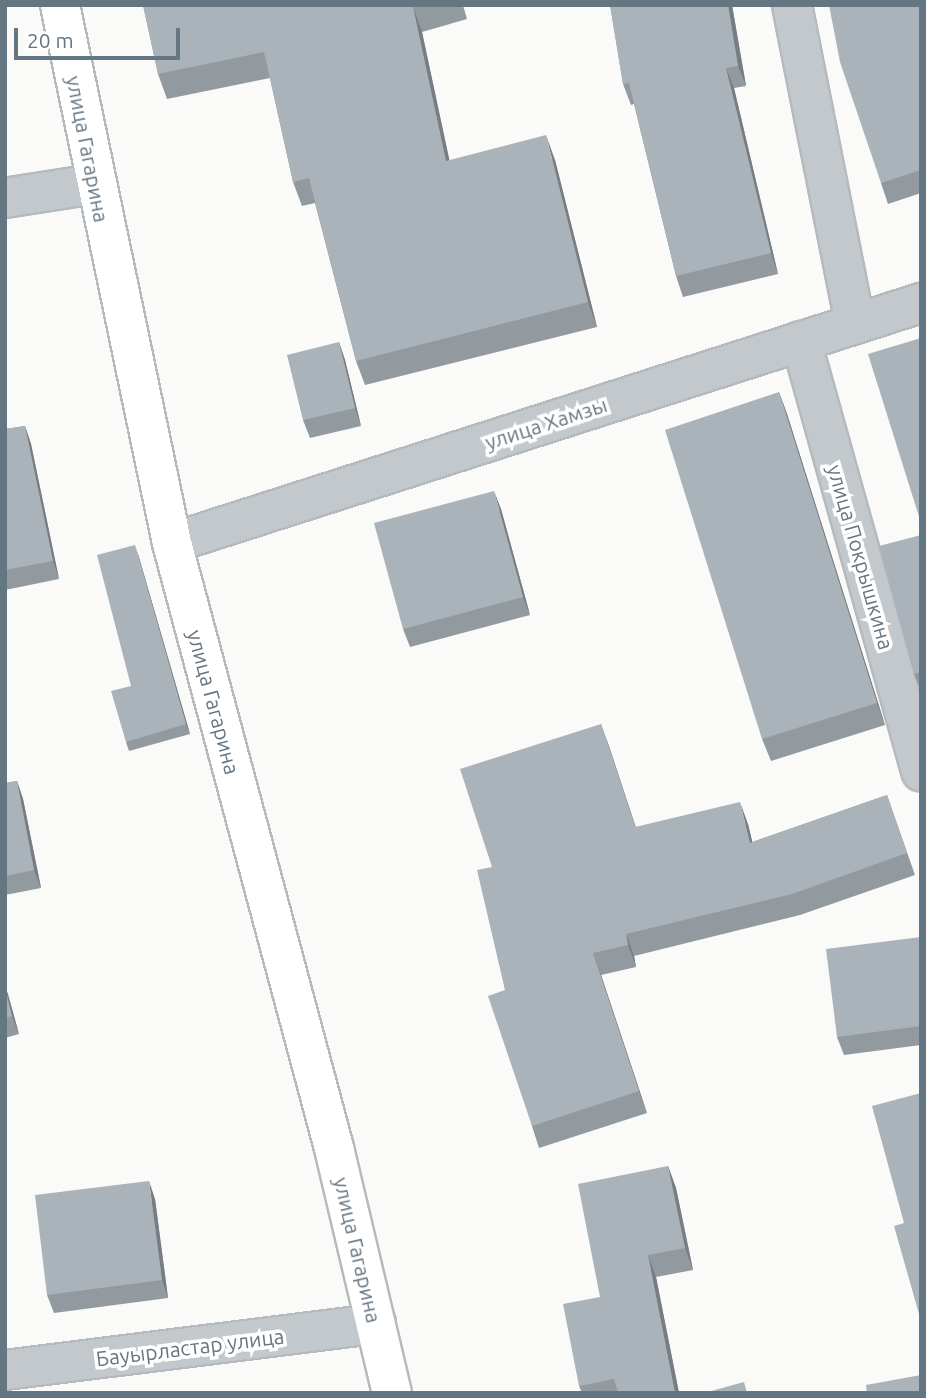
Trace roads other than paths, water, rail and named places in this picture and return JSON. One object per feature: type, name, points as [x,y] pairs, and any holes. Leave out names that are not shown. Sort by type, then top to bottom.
[{"type":"main road","name":"улица Гагарина","points":[[60,5],[93,184],[172,543],[334,1148],[392,1393]]},
{"type":"street","points":[[792,5],[855,324]]},
{"type":"street","points":[[5,198],[93,184]]},
{"type":"street","name":"улица Хамзы","points":[[172,543],[921,303]]},
{"type":"street","name":"улица Покрышкина","points":[[801,341],[921,772]]},
{"type":"street","name":"Бауырластар улица","points":[[5,1370],[376,1324]]}]
